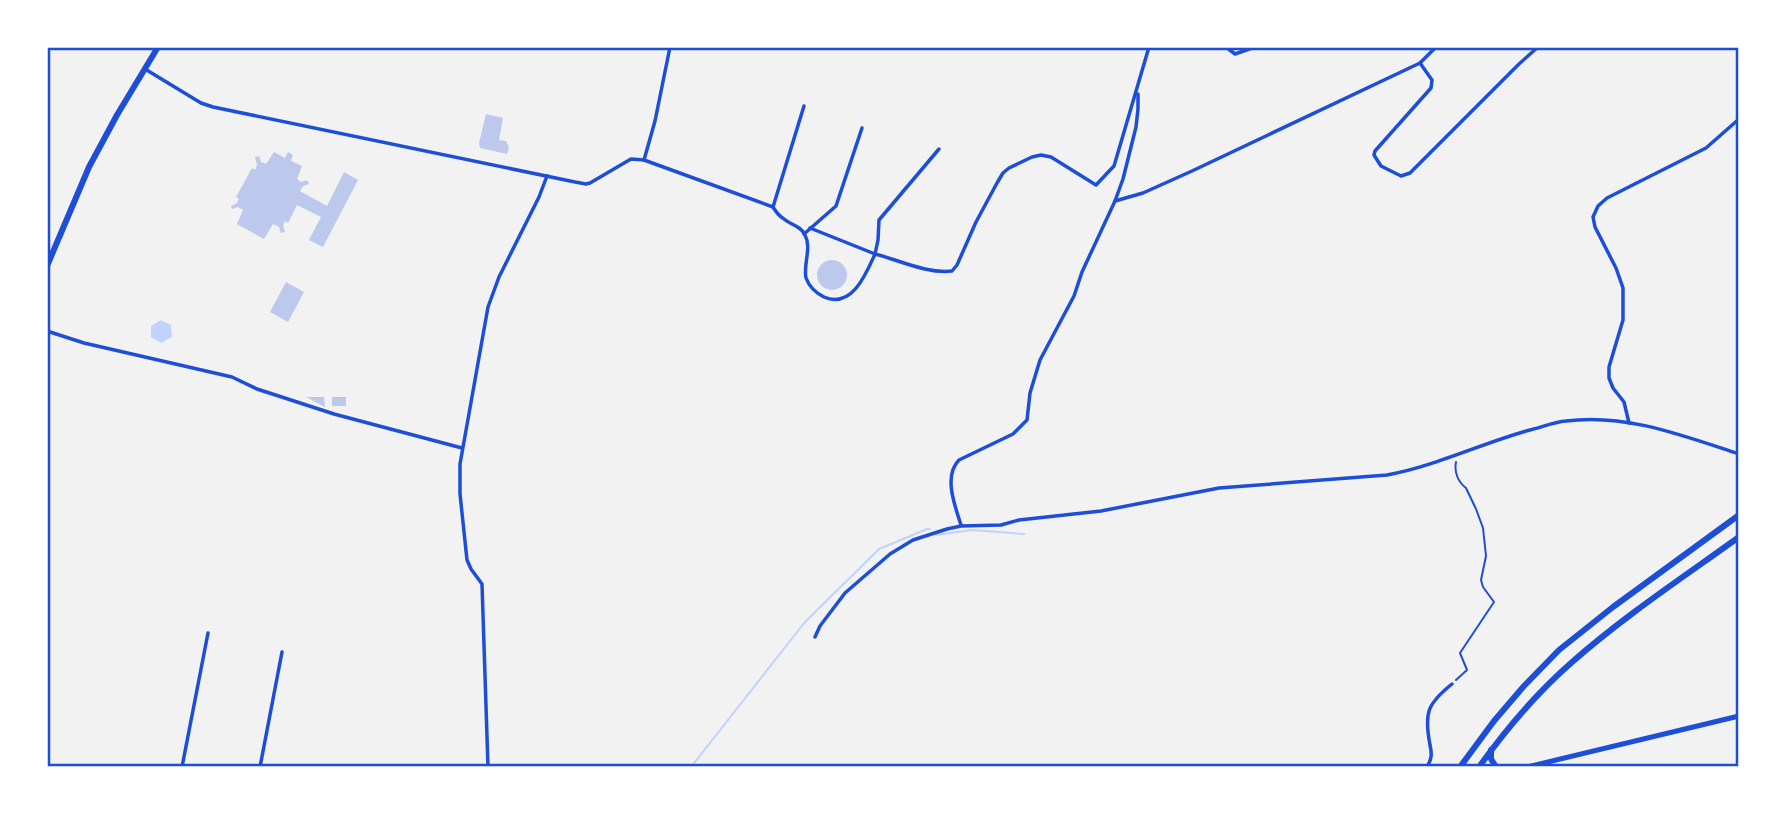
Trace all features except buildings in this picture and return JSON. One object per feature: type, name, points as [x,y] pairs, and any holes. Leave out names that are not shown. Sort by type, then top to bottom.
[{"type":"main road","points":[[47,266],[89,167],[158,47]]},
{"type":"main road","points":[[1460,767],[1494,721],[1559,650],[1739,515]]},
{"type":"main road","points":[[1479,767],[1521,713],[1570,664],[1623,621],[1739,537]]},
{"type":"main road","points":[[1527,767],[1739,716]]},
{"type":"main road","points":[[1491,750],[1491,759],[1496,767]]},
{"type":"street","points":[[644,160],[670,47]]},
{"type":"street","points":[[810,228],[875,254],[925,268],[952,271],[997,183],[1009,168],[1032,157],[1051,156],[1096,185],[1114,166],[1149,47]]},
{"type":"street","points":[[1226,47],[1235,54],[1255,47]]},
{"type":"street","points":[[1115,201],[1168,182],[1420,63],[1436,47]]},
{"type":"street","points":[[1420,63],[1432,80],[1431,88],[1374,155],[1381,166],[1401,176],[1410,173],[1538,47]]},
{"type":"street","points":[[145,69],[201,103],[213,107],[586,184],[631,159],[644,160],[773,207],[784,220],[804,233],[808,243],[805,270],[807,280],[814,290],[834,300],[849,296],[855,290],[875,254],[879,220],[939,149]]},
{"type":"street","points":[[961,526],[954,505],[951,479],[953,467],[959,460],[1013,434],[1027,420],[1030,393],[1040,360],[1074,296],[1123,179],[1139,109],[1138,88]]},
{"type":"street","points":[[773,207],[804,106]]},
{"type":"street","points":[[1629,423],[1624,402],[1609,378],[1609,368],[1623,320],[1623,288],[1593,217],[1598,206],[1607,198],[1706,148],[1739,119]]},
{"type":"street","points":[[804,233],[836,205],[862,128]]},
{"type":"street","points":[[488,767],[482,584],[467,560],[460,484],[462,448],[488,307],[499,277],[547,176]]},
{"type":"street","points":[[47,331],[84,344],[232,377],[257,389],[334,414],[462,448]]},
{"type":"street","points":[[815,637],[845,593],[890,554],[913,540],[961,526],[1001,525],[1019,520],[1101,511],[1219,488],[1406,472],[1506,436],[1566,421],[1594,419],[1629,423],[1687,437],[1739,454]]},
{"type":"street","points":[[182,767],[208,633]]},
{"type":"street","points":[[260,767],[282,652]]},
{"type":"street","points":[[1427,767],[1432,758],[1426,723],[1428,710],[1439,694],[1452,684]]},
{"type":"path","points":[[1452,684],[1467,670],[1460,653],[1494,602],[1481,580],[1486,556],[1483,528],[1466,488],[1458,478],[1455,466],[1457,454]]},
{"type":"water","points":[[161,320],[171,325],[172,337],[161,343],[151,337],[151,326]]},
{"type":"waterway","points":[[691,767],[805,622],[879,549],[930,529]]},
{"type":"waterway","points":[[936,535],[972,530],[1024,534]]}]
